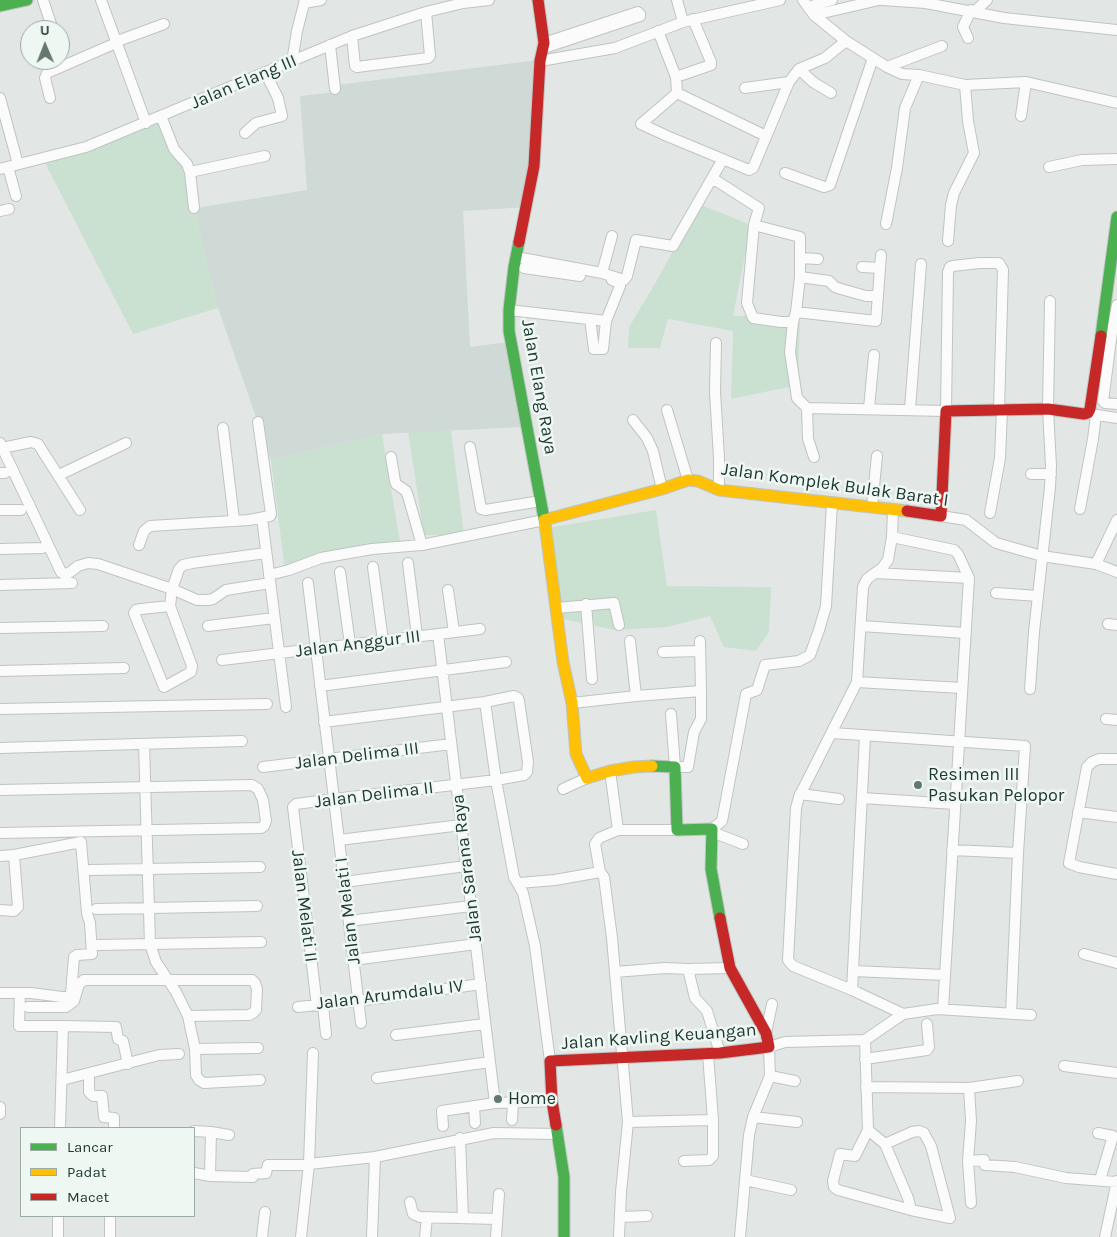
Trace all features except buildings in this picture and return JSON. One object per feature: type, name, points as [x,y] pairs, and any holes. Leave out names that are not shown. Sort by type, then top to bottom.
[{"type":"street","points":[[0,6],[27,0]]},
{"type":"street","points":[[42,0],[49,20]]},
{"type":"street","points":[[101,0],[146,122]]},
{"type":"street","points":[[292,62],[297,31],[305,1],[321,0]]},
{"type":"street","name":"Jalan Elang III","points":[[8,167],[86,147],[352,36],[426,12],[463,3],[489,0]]},
{"type":"street","points":[[677,0],[682,22]]},
{"type":"street","points":[[540,61],[615,48],[682,22],[754,2],[780,0]]},
{"type":"street","points":[[808,7],[832,0]]},
{"type":"street","points":[[808,7],[881,0],[926,1],[1004,18],[1117,30]]},
{"type":"street","points":[[968,38],[963,27],[973,11],[987,0]]},
{"type":"street","name":"Jalan Elang Raya","points":[[541,1],[544,45],[540,61],[534,166],[516,256],[508,310],[509,331],[541,501],[558,608],[563,662],[572,703],[576,754],[588,778]]},
{"type":"street","points":[[808,7],[846,41],[887,67],[902,74],[919,75],[965,84],[1026,82],[1117,103]]},
{"type":"street","points":[[352,36],[354,66],[357,68],[428,58],[430,56],[426,12]]},
{"type":"street","points":[[638,12],[640,14],[640,16],[544,45],[638,12]]},
{"type":"street","points":[[676,77],[711,65],[693,19]]},
{"type":"street","points":[[50,98],[45,78],[47,73],[164,24]]},
{"type":"street","points":[[658,31],[676,77],[677,92]]},
{"type":"street","points":[[677,92],[641,124],[750,170],[789,82],[799,69],[825,58],[846,41]]},
{"type":"street","points":[[330,46],[336,89]]},
{"type":"street","points":[[887,67],[942,46]]},
{"type":"street","points":[[785,173],[824,187],[830,185],[873,58]]},
{"type":"street","points":[[799,69],[813,82],[831,93]]},
{"type":"street","points":[[245,133],[256,123],[282,116],[278,98],[265,72]]},
{"type":"street","points":[[886,224],[900,151],[904,108],[919,75]]},
{"type":"street","points":[[744,88],[789,82]]},
{"type":"street","points":[[1021,116],[1026,82]]},
{"type":"street","points":[[948,241],[951,204],[954,192],[974,153],[968,121],[965,84]]},
{"type":"street","points":[[677,92],[766,136]]},
{"type":"street","points":[[0,98],[8,167],[16,196]]},
{"type":"street","points":[[161,116],[174,149],[187,164],[190,172],[194,208]]},
{"type":"street","points":[[190,172],[265,156]]},
{"type":"street","points":[[516,256],[602,273],[624,280],[627,276],[636,240],[673,246],[723,159]]},
{"type":"street","points":[[1049,167],[1082,160],[1117,159]]},
{"type":"street","points":[[712,178],[759,208],[754,226],[748,303],[754,318],[792,322]]},
{"type":"street","points":[[1117,217],[1103,401],[1105,403],[1117,404]]},
{"type":"street","points":[[754,226],[800,236],[800,277],[796,312],[792,322],[790,352],[796,392],[800,402],[807,408],[946,411],[1048,409],[1117,418]]},
{"type":"street","points":[[602,273],[612,236]]},
{"type":"street","points":[[796,312],[876,321],[881,255]]},
{"type":"street","points":[[800,258],[818,259]]},
{"type":"street","points":[[941,516],[946,411],[948,272],[952,266],[979,263],[999,263],[1003,270],[1000,458],[990,513]]},
{"type":"street","points":[[910,409],[921,264]]},
{"type":"street","points":[[862,267],[880,268]]},
{"type":"street","points":[[524,268],[617,281],[620,286],[606,321],[603,349],[594,349],[590,319]]},
{"type":"street","points":[[800,277],[829,280],[835,287],[841,289],[866,296],[878,296]]},
{"type":"street","points":[[1030,689],[1050,474],[1048,409],[1050,301]]},
{"type":"street","points":[[1080,509],[1092,414],[1108,331],[1117,305]]},
{"type":"street","points":[[508,310],[606,321]]},
{"type":"street","points":[[716,342],[715,392],[720,458],[719,490]]},
{"type":"street","points":[[869,408],[874,355]]},
{"type":"street","points":[[807,408],[808,439],[814,458]]},
{"type":"street","points":[[80,510],[38,444],[31,442],[1,445],[61,572],[64,574],[69,573],[78,566],[88,562],[172,589],[197,600],[208,600],[213,599],[226,590],[269,579],[321,558],[372,549],[422,545],[544,520],[662,490],[688,480],[666,410]]},
{"type":"street","points":[[633,420],[647,438],[653,451],[662,490]]},
{"type":"street","points":[[139,545],[143,533],[148,527],[270,516],[258,422]]},
{"type":"street","points":[[223,428],[234,520]]},
{"type":"street","points":[[59,475],[126,443]]},
{"type":"street","points":[[470,447],[481,509],[486,510],[541,501]]},
{"type":"street","points":[[872,506],[876,456]]},
{"type":"street","points":[[391,457],[396,484],[408,496],[422,545]]},
{"type":"street","points":[[1031,474],[1050,474]]},
{"type":"street","name":"Jalan Komplek Bulak Barat I","points":[[688,480],[698,481],[719,490],[872,506],[966,520],[996,543],[1042,556],[1096,564],[1117,572]]},
{"type":"street","points":[[766,1033],[730,968],[712,869],[712,831],[722,821],[746,694],[756,690],[765,665],[800,661],[810,655],[819,630],[826,598],[832,503]]},
{"type":"street","points":[[0,510],[21,510]]},
{"type":"street","points":[[893,510],[892,537],[888,560],[882,568],[867,579],[863,587],[857,682],[800,794],[796,808],[788,960],[793,966],[852,990],[903,1014]]},
{"type":"street","points":[[262,518],[286,707]]},
{"type":"street","points":[[1096,564],[1117,520]]},
{"type":"street","points":[[892,537],[954,550],[958,554],[969,578],[943,1009]]},
{"type":"street","points":[[0,549],[42,548]]},
{"type":"street","points":[[170,606],[141,609],[136,610],[134,613],[164,687],[191,672],[192,666],[170,606],[172,589],[179,569],[192,563],[266,553]]},
{"type":"street","points":[[408,563],[417,636]]},
{"type":"street","points":[[373,567],[383,640]]},
{"type":"street","points":[[340,572],[350,644]]},
{"type":"street","points":[[874,573],[969,578]]},
{"type":"street","points":[[0,585],[72,583]]},
{"type":"street","name":"Jalan Melati I","points":[[308,583],[361,1023]]},
{"type":"street","points":[[448,590],[454,632]]},
{"type":"street","points":[[996,593],[1038,596]]},
{"type":"street","points":[[558,608],[614,603],[619,625]]},
{"type":"street","points":[[586,604],[592,679]]},
{"type":"street","points":[[208,626],[274,618]]},
{"type":"street","points":[[0,628],[103,626]]},
{"type":"street","points":[[861,626],[965,633]]},
{"type":"street","name":"Jalan Anggur III","points":[[222,660],[480,629]]},
{"type":"street","name":"Jalan Sarana Raya","points":[[438,634],[495,1103]]},
{"type":"street","points":[[630,640],[636,696]]},
{"type":"street","points":[[563,789],[610,771],[634,767],[688,767],[694,732],[701,718],[699,646],[663,652]]},
{"type":"street","points":[[320,686],[506,662]]},
{"type":"street","points":[[0,672],[124,668]]},
{"type":"street","points":[[857,682],[962,688]]},
{"type":"street","points":[[572,703],[701,691]]},
{"type":"street","name":"Jalan Delima II","points":[[293,807],[296,804],[524,775],[527,772],[528,762],[518,698],[514,696],[485,702]]},
{"type":"street","points":[[324,722],[485,702],[496,780],[514,877],[523,893],[535,946],[550,1061]]},
{"type":"street","points":[[0,709],[267,704]]},
{"type":"street","points":[[670,714],[675,767],[677,830]]},
{"type":"street","points":[[832,733],[1025,746],[1011,1014]]},
{"type":"street","points":[[852,990],[865,736]]},
{"type":"street","points":[[0,748],[242,741]]},
{"type":"street","points":[[144,744],[148,908],[150,944],[156,962],[188,1016],[195,1049],[196,1075],[199,1080],[204,1082],[260,1080]]},
{"type":"street","name":"Jalan Delima III","points":[[263,768],[452,744]]},
{"type":"street","points":[[1117,759],[1099,759],[1087,767],[1069,863],[1078,868],[1117,874]]},
{"type":"street","points":[[610,771],[618,830]]},
{"type":"street","points":[[0,790],[252,785],[258,789],[263,800],[266,821],[261,828],[0,834]]},
{"type":"street","points":[[800,794],[839,799]]},
{"type":"street","points":[[862,798],[955,804]]},
{"type":"street","name":"Jalan Melati II","points":[[293,807],[320,1005],[326,1034]]},
{"type":"street","points":[[1078,812],[1117,817]]},
{"type":"street","points":[[339,840],[461,825]]},
{"type":"street","points":[[619,1237],[628,1122],[612,938],[604,877],[600,872],[595,844],[596,841],[618,830],[677,830],[712,831],[743,844]]},
{"type":"street","points":[[0,856],[81,842],[92,954],[74,957],[71,994],[69,997],[0,993]]},
{"type":"street","points":[[952,850],[1018,853]]},
{"type":"street","points":[[0,910],[14,911],[18,907],[14,855]]},
{"type":"street","points":[[344,882],[466,866]]},
{"type":"street","points":[[90,870],[260,867]]},
{"type":"street","points":[[519,883],[555,880],[600,872]]},
{"type":"street","points":[[96,909],[258,906]]},
{"type":"street","points":[[349,921],[471,906]]},
{"type":"street","points":[[97,945],[261,942]]},
{"type":"street","points":[[354,960],[476,944]]},
{"type":"street","points":[[1084,954],[1117,963]]},
{"type":"street","points":[[615,972],[665,968],[730,968]]},
{"type":"street","points":[[684,1161],[709,1160],[712,1158],[713,1120],[714,1054],[708,1011],[695,998],[688,969]]},
{"type":"street","points":[[853,971],[945,975]]},
{"type":"street","points":[[28,1006],[66,1007],[74,1001],[79,984],[84,980],[252,980],[255,984],[257,989],[256,1010],[249,1015],[188,1016]]},
{"type":"street","name":"Jalan Arumdalu IV","points":[[298,1007],[358,1001],[480,984]]},
{"type":"street","points":[[20,993],[19,1026],[116,1027],[118,1039],[123,1041],[128,1064]]},
{"type":"street","points":[[740,1237],[753,1117],[770,1076],[766,1033],[772,1004]]},
{"type":"street","points":[[768,1047],[785,1042],[865,1040],[903,1014],[943,1009],[1031,1015]]},
{"type":"street","points":[[396,1035],[485,1024]]},
{"type":"street","points":[[865,1059],[927,1050],[929,1047],[927,1024]]},
{"type":"street","points":[[60,1127],[63,1026]]},
{"type":"street","points":[[865,1040],[868,1130],[855,1156],[840,1154],[832,1181],[834,1187],[838,1190],[911,1210],[950,1218],[931,1146],[924,1133],[919,1131],[912,1132],[884,1144]]},
{"type":"street","name":"Jalan Kavling Keuangan","points":[[564,1237],[564,1177],[552,1101],[550,1061],[714,1054],[768,1047]]},
{"type":"street","points":[[195,1049],[258,1048]]},
{"type":"street","points":[[301,1237],[309,1165],[313,1053]]},
{"type":"street","points":[[62,1080],[159,1055],[179,1054]]},
{"type":"street","points":[[377,1078],[490,1062]]},
{"type":"street","points":[[1064,1066],[1117,1073]]},
{"type":"street","points":[[88,1074],[88,1092],[93,1096],[102,1096],[104,1117],[114,1123]]},
{"type":"street","points":[[770,1076],[795,1081]]},
{"type":"street","points":[[866,1087],[969,1088],[1018,1081]]},
{"type":"street","points":[[969,1088],[971,1121],[968,1161],[971,1204]]},
{"type":"street","points":[[443,1126],[442,1111],[495,1103],[552,1101]]},
{"type":"street","points":[[512,1102],[512,1120]]},
{"type":"street","points":[[474,1106],[475,1123]]},
{"type":"street","points":[[0,1107],[0,1114]]},
{"type":"street","points":[[753,1117],[797,1122]]},
{"type":"street","points":[[628,1122],[713,1120]]},
{"type":"street","points":[[868,1130],[884,1144],[908,1198],[911,1210]]},
{"type":"street","points":[[195,1132],[230,1135]]},
{"type":"street","points":[[210,1176],[211,1132]]},
{"type":"street","points":[[195,1173],[210,1176],[253,1177],[253,1174],[266,1173],[268,1165],[309,1165],[376,1157],[460,1138],[494,1133],[558,1134]]},
{"type":"street","points":[[1098,1133],[1113,1136],[1100,1180]]},
{"type":"street","points":[[460,1138],[463,1218]]},
{"type":"street","points":[[372,1237],[376,1157]]},
{"type":"street","points":[[968,1161],[984,1160],[985,1165],[1015,1167],[1066,1178],[1117,1182],[1105,1237]]},
{"type":"street","points":[[745,1180],[791,1190]]},
{"type":"street","points":[[496,1237],[499,1194]]},
{"type":"street","points":[[410,1202],[414,1214],[420,1217],[497,1219]]},
{"type":"street","points":[[262,1237],[265,1212]]},
{"type":"street","points":[[620,1217],[647,1216]]},
{"type":"street","points":[[58,1217],[58,1237]]},
{"type":"street","points":[[110,1217],[110,1237]]},
{"type":"street","points":[[425,1237],[427,1217]]},
{"type":"shaded area","points":[[539,60],[528,207],[463,211],[470,347],[508,342],[522,427],[382,434],[271,460],[218,308],[198,227],[196,208],[307,190],[300,96],[337,92],[336,85]]},
{"type":"green space","points":[[160,118],[173,143],[191,163],[198,227],[218,308],[133,334],[44,161]]},
{"type":"green space","points":[[699,204],[751,225],[733,316],[800,316],[798,385],[731,399],[733,331],[668,319],[660,348],[628,348],[629,327]]},
{"type":"green space","points":[[451,430],[464,535],[424,535],[408,432]]},
{"type":"green space","points":[[382,434],[401,548],[285,571],[271,460]]},
{"type":"green space","points":[[656,510],[667,586],[771,587],[769,632],[756,651],[724,647],[710,616],[667,627],[615,630],[558,618],[552,527]]},
{"type":"traffic: fast","points":[[0,6],[27,0]]},
{"type":"traffic: fast","points":[[1101,336],[1117,217]]},
{"type":"traffic: fast","points":[[519,242],[509,310],[509,331],[545,524]]},
{"type":"traffic: fast","points":[[652,766],[675,767],[677,830],[712,829],[711,869],[720,918]]},
{"type":"traffic: fast","points":[[556,1125],[564,1177],[564,1237]]},
{"type":"traffic: slow","points":[[544,520],[662,489],[688,480],[698,481],[719,490],[907,511]]},
{"type":"traffic: slow","points":[[545,524],[563,662],[572,703],[576,754],[587,778],[610,771],[652,766]]},
{"type":"traffic: jam","points":[[519,242],[534,166],[540,61],[544,43],[538,0]]},
{"type":"traffic: jam","points":[[907,511],[941,516],[946,411],[1048,409],[1088,413],[1101,336]]},
{"type":"traffic: jam","points":[[556,1125],[552,1101],[550,1061],[720,1053],[769,1047],[766,1033],[730,968],[720,918]]},
{"type":"place","name":"Resimen III Pasukan Pelopor","points":[[918,785]]},
{"type":"place","name":"Home","points":[[498,1099]]}]
